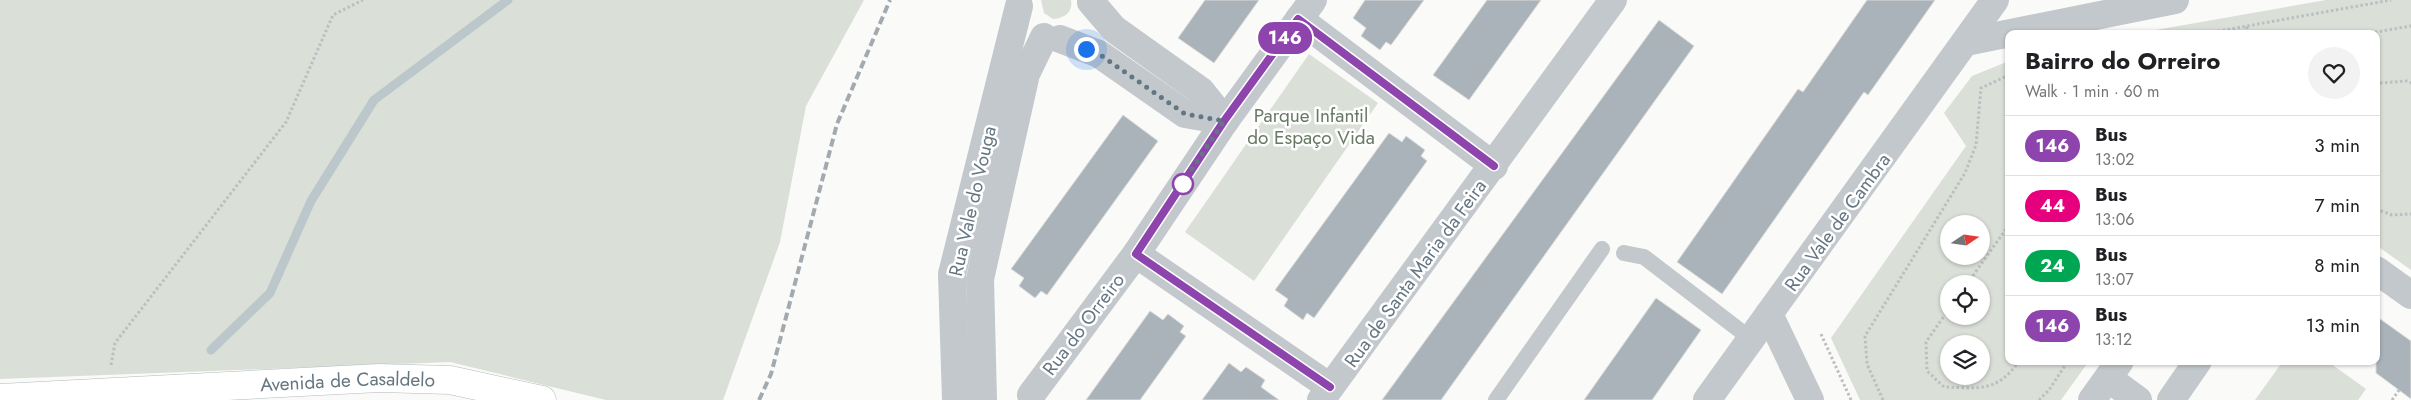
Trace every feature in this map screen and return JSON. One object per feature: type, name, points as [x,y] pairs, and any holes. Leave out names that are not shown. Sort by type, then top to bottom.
[{"type":"street","name":"Rua de Santa Maria da Feira","points":[[1326,394],[1494,166],[1613,0]]},
{"type":"street","name":"Rua Vale de Cambra","points":[[1707,400],[1995,0]]},
{"type":"street","points":[[1052,38],[1069,37],[1083,26],[1091,11],[1091,1]]},
{"type":"street","points":[[1091,1],[1114,29],[1202,91],[1224,121]]},
{"type":"street","points":[[2024,30],[2163,1]]},
{"type":"street","name":"Rua Vale do Vouga","points":[[983,400],[980,279],[1026,74],[1052,38],[1029,27],[1022,17],[1020,3]]},
{"type":"street","name":"Rua Vale do Vouga","points":[[956,400],[952,274],[1020,3]]},
{"type":"street","name":"Rua do Orreiro","points":[[1030,395],[1136,254],[1224,121],[1306,10],[1494,166]]},
{"type":"street","points":[[1966,42],[2005,34]]},
{"type":"street","points":[[1052,38],[1099,54],[1185,114],[1224,121]]},
{"type":"street","name":"Rua do Orreiro","points":[[1136,254],[1326,394]]},
{"type":"street","points":[[2380,273],[2411,295]]},
{"type":"street","points":[[1769,314],[1810,400]]},
{"type":"street","points":[[2171,400],[2195,365]]},
{"type":"street","points":[[2092,400],[2114,370],[2138,400]]},
{"type":"street","name":"Avenida de Casaldelo","points":[[0,398],[379,378],[450,380],[542,400]]},
{"type":"lane","points":[[1496,400],[1602,249]]},
{"type":"lane","points":[[1624,253],[1644,257],[1751,339]]},
{"type":"path","points":[[105,392],[115,343],[286,122],[333,15],[363,0]]},
{"type":"path","points":[[2224,30],[2392,0]]},
{"type":"path","points":[[2246,30],[2247,26]]},
{"type":"path","points":[[2380,31],[2411,26]]},
{"type":"path","points":[[1884,400],[1868,364],[1865,336],[1965,173],[1976,145],[1981,88],[2005,77]]},
{"type":"path","points":[[2380,83],[2407,81],[2411,83]]},
{"type":"path","points":[[2380,210],[2392,215],[2411,214]]},
{"type":"path","points":[[1973,275],[2005,231]]},
{"type":"path","points":[[1940,322],[1926,342],[1927,371],[1944,387],[1983,388],[2008,377],[2016,365]]},
{"type":"path","points":[[1821,334],[1851,400]]},
{"type":"path","points":[[2039,400],[2049,390],[2065,365]]},
{"type":"path","points":[[2392,400],[2399,390]]},
{"type":"green space","points":[[0,0],[864,0],[806,106],[780,242],[723,400],[606,400],[450,362],[0,379]]},
{"type":"green space","points":[[1041,0],[1071,0],[1071,8],[1064,16],[1053,19],[1044,13]]},
{"type":"green space","points":[[2326,0],[2411,0],[2411,270],[2380,248],[2380,30],[2156,30]]},
{"type":"green space","name":"Parque Infantil do Espaço Vida","points":[[1309,54],[1378,103],[1254,281],[1185,232]]},
{"type":"green space","points":[[2005,63],[2005,365],[2086,365],[2061,400],[1860,400],[1831,338],[1966,146],[1944,113],[1972,76]]},
{"type":"green space","points":[[2280,365],[2333,365],[2366,389],[2358,400],[2255,400]]},
{"type":"building","points":[[1205,0],[1259,0],[1214,63],[1178,38]]},
{"type":"building","points":[[1365,0],[1424,0],[1391,45],[1386,42],[1380,50],[1361,36],[1366,28],[1353,18]]},
{"type":"building","points":[[1487,0],[1541,0],[1469,100],[1433,75]]},
{"type":"building","points":[[1867,0],[1935,0],[1868,95],[1864,92],[1722,294],[1677,262],[1798,89],[1803,92]]},
{"type":"building","points":[[1659,20],[1694,46],[1441,400],[1382,400]]},
{"type":"building","points":[[1123,115],[1158,141],[1047,295],[1041,291],[1035,298],[1019,286],[1024,278],[1011,269]]},
{"type":"building","points":[[1389,133],[1402,142],[1406,136],[1425,150],[1421,156],[1427,161],[1314,318],[1307,313],[1303,320],[1284,306],[1288,299],[1275,290]]},
{"type":"building","points":[[1656,298],[1701,330],[1652,400],[1584,400]]},
{"type":"building","points":[[1150,311],[1163,320],[1168,314],[1184,326],[1180,332],[1186,336],[1140,400],[1086,400]]},
{"type":"building","points":[[2380,319],[2411,341],[2411,399],[2376,373],[2376,365],[2380,365]]},
{"type":"building","points":[[1229,363],[1241,372],[1246,367],[1265,380],[1261,387],[1279,400],[1202,400]]},
{"type":"waterway","points":[[211,350],[270,293],[311,201],[374,100],[508,0]]},
{"type":"railway","points":[[759,400],[771,374],[837,124],[890,0]]},
{"type":"bus line","name":"146","points":[[1330,387],[1136,254],[1224,121],[1298,19],[1494,166]]},
{"type":"route","points":[[1086,49],[1099,54],[1185,114],[1224,121],[1180,187],[1183,184]]}]
